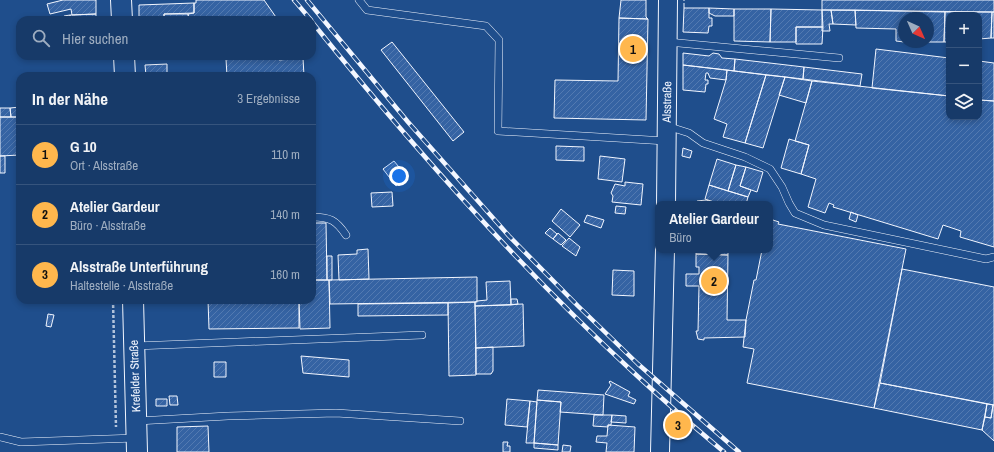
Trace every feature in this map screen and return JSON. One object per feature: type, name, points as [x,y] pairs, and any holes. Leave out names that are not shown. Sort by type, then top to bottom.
[{"type":"main road","points":[[121,0],[122,16]]},
{"type":"main road","points":[[124,60],[125,72]]},
{"type":"main road","name":"Krefelder Straße","points":[[133,304],[136,437]]},
{"type":"street","name":"Alsstraße","points":[[666,201],[668,0]]},
{"type":"street","points":[[660,452],[665,253]]},
{"type":"lane","points":[[359,0],[366,10],[486,26],[499,40],[498,131],[666,134],[689,133],[703,143],[745,157],[770,169],[782,187],[795,213],[824,225],[986,259],[994,257]]},
{"type":"lane","points":[[668,42],[839,58]]},
{"type":"lane","points":[[316,217],[331,219],[339,224],[346,235]]},
{"type":"lane","points":[[134,346],[422,335]]},
{"type":"lane","points":[[0,437],[21,442],[136,437],[228,416],[336,413],[460,421]]},
{"type":"path","points":[[113,304],[117,438]]},
{"type":"building","points":[[63,0],[96,0],[96,14],[72,15],[71,9],[50,14],[47,4]]},
{"type":"building","points":[[196,0],[264,0],[275,16],[188,16],[188,14],[194,13],[194,3],[196,3]]},
{"type":"building","points":[[621,0],[646,0],[646,17],[648,19],[619,18]]},
{"type":"building","points":[[822,0],[994,0],[994,12],[822,10]]},
{"type":"building","points":[[194,3],[194,13],[164,14],[164,16],[139,16],[139,5]]},
{"type":"building","points":[[684,8],[709,8],[709,18],[712,18],[712,26],[709,26],[708,33],[683,32]]},
{"type":"building","points":[[709,8],[734,9],[734,16],[715,16],[709,13]]},
{"type":"building","points":[[734,9],[771,9],[770,42],[734,41]]},
{"type":"building","points":[[771,9],[822,10],[823,27],[796,27],[796,42],[770,42]]},
{"type":"building","points":[[822,10],[831,10],[833,24],[829,24],[830,31],[822,31]]},
{"type":"building","points":[[831,10],[855,10],[856,25],[833,24]]},
{"type":"building","points":[[855,10],[945,12],[944,42],[934,42],[934,12],[898,12],[898,41],[896,41],[896,29],[856,28]]},
{"type":"building","points":[[945,12],[946,12],[946,42],[944,42]]},
{"type":"building","points":[[982,12],[992,12],[991,38],[982,39]]},
{"type":"building","points":[[992,12],[994,12],[994,38],[991,38]]},
{"type":"building","points":[[96,14],[96,16],[70,16]]},
{"type":"building","points":[[164,14],[188,14],[188,16],[164,16]]},
{"type":"building","points":[[619,18],[648,19],[646,120],[554,118],[555,80],[618,81]]},
{"type":"building","points":[[796,27],[823,27],[822,44],[796,44]]},
{"type":"building","points":[[392,42],[464,132],[453,141],[381,50]]},
{"type":"building","points":[[876,49],[946,58],[946,96],[872,88]]},
{"type":"building","points":[[683,53],[709,56],[713,53],[719,54],[722,58],[735,59],[734,71],[683,65]]},
{"type":"building","points":[[735,59],[804,67],[803,79],[734,71]]},
{"type":"building","points":[[226,60],[303,60],[304,72],[227,72]]},
{"type":"building","points":[[982,61],[994,63],[994,101],[982,100]]},
{"type":"building","points":[[167,64],[167,72],[146,72],[145,65]]},
{"type":"building","points":[[683,65],[727,70],[726,80],[710,78],[708,73],[706,73],[705,80],[708,80],[708,84],[706,84],[705,92],[683,90]]},
{"type":"building","points":[[804,67],[862,74],[860,86],[803,79]]},
{"type":"building","points":[[727,70],[766,75],[745,143],[723,137],[727,124],[714,119],[726,80]]},
{"type":"building","points":[[766,75],[785,77],[763,148],[745,143]]},
{"type":"building","points":[[785,77],[812,81],[806,103],[779,95]]},
{"type":"building","points":[[812,81],[946,96],[946,120],[982,120],[982,100],[994,101],[994,247],[960,237],[961,231],[943,225],[938,239],[833,207],[834,205],[829,203],[825,213],[808,207],[816,179],[801,174],[809,145],[795,141]]},
{"type":"building","points":[[16,107],[16,117],[11,117],[10,108]]},
{"type":"building","points":[[0,108],[10,108],[11,117],[0,117]]},
{"type":"building","points":[[0,117],[16,117],[16,155],[0,156]]},
{"type":"building","points":[[789,139],[809,145],[801,174],[781,168]]},
{"type":"building","points":[[556,146],[584,147],[584,161],[556,160]]},
{"type":"building","points":[[683,148],[692,151],[690,158],[682,156]]},
{"type":"building","points":[[0,156],[5,156],[5,173],[0,173]]},
{"type":"building","points":[[600,156],[625,159],[622,182],[598,179]]},
{"type":"building","points":[[717,159],[736,165],[728,191],[709,185]]},
{"type":"building","points":[[394,161],[407,177],[396,186],[383,169]]},
{"type":"building","points":[[736,165],[746,167],[740,186],[751,190],[748,197],[728,191]]},
{"type":"building","points":[[746,167],[763,172],[757,192],[740,186]]},
{"type":"building","points":[[625,182],[643,184],[641,205],[612,202],[613,196],[611,193],[615,184],[625,186]]},
{"type":"building","points":[[709,185],[748,197],[747,201],[711,201],[705,199]]},
{"type":"building","points":[[392,192],[393,206],[372,207],[371,193]]},
{"type":"building","points":[[616,206],[626,207],[625,214],[615,213]]},
{"type":"building","points":[[561,209],[580,225],[570,237],[552,221]]},
{"type":"building","points":[[851,212],[858,215],[856,222],[849,219]]},
{"type":"building","points":[[587,215],[604,220],[601,228],[584,222]]},
{"type":"building","points":[[773,220],[779,222],[778,224],[906,249],[874,408],[747,383],[754,349],[743,347],[746,320],[754,280],[756,280],[761,253],[773,253]]},
{"type":"building","points":[[316,223],[326,223],[327,280],[316,280]]},
{"type":"building","points":[[550,228],[557,234],[553,239],[545,233]]},
{"type":"building","points":[[558,233],[566,240],[561,245],[553,239]]},
{"type":"building","points":[[569,238],[580,247],[576,256],[562,246]]},
{"type":"building","points":[[368,249],[369,279],[339,280],[338,255],[357,254],[357,250]]},
{"type":"building","points":[[728,253],[728,255],[696,254]]},
{"type":"building","points":[[696,254],[728,255],[727,320],[746,320],[745,337],[704,338],[704,340],[698,339],[696,331],[698,331],[699,286],[686,286],[686,274],[699,274],[699,267],[696,267]]},
{"type":"building","points":[[327,256],[332,256],[332,280],[327,280]]},
{"type":"building","points":[[902,269],[994,287],[994,405],[880,383]]},
{"type":"building","points":[[613,270],[634,271],[634,296],[612,295]]},
{"type":"building","points":[[477,277],[477,302],[330,304],[329,280]]},
{"type":"building","points":[[316,280],[329,280],[330,328],[300,329],[299,304],[316,304]]},
{"type":"building","points":[[510,281],[511,305],[475,306],[475,302],[477,301],[487,300],[486,282]]},
{"type":"building","points":[[511,299],[517,299],[518,304],[511,305]]},
{"type":"building","points":[[475,302],[476,375],[449,376],[448,303]]},
{"type":"building","points":[[448,303],[448,315],[358,316],[358,304]]},
{"type":"building","points":[[208,304],[299,304],[299,328],[209,329]]},
{"type":"building","points":[[523,304],[524,346],[476,348],[475,306]]},
{"type":"building","points":[[48,314],[54,315],[51,327],[46,326]]},
{"type":"building","points":[[493,347],[493,371],[491,374],[476,374],[476,348]]},
{"type":"building","points":[[301,356],[349,360],[349,377],[303,373]]},
{"type":"building","points":[[214,362],[226,362],[226,377],[214,377]]},
{"type":"building","points":[[610,381],[630,392],[628,396],[636,400],[634,404],[605,394],[611,385],[609,382]]},
{"type":"building","points":[[880,383],[987,404],[982,430],[874,408]]},
{"type":"building","points":[[538,390],[604,395],[603,415],[560,412],[561,402],[537,400]]},
{"type":"building","points":[[169,396],[177,396],[178,405],[170,405]]},
{"type":"building","points":[[156,399],[167,399],[167,406],[156,406]]},
{"type":"building","points":[[507,399],[530,401],[527,427],[505,425]]},
{"type":"building","points":[[537,400],[561,402],[558,445],[534,443]]},
{"type":"building","points":[[530,401],[537,402],[534,443],[526,443]]},
{"type":"building","points":[[987,404],[993,405],[991,418],[985,417]]},
{"type":"building","points":[[993,405],[994,441],[982,430],[985,417],[991,418]]},
{"type":"building","points":[[594,415],[612,415],[611,425],[608,425],[608,427],[593,426]]},
{"type":"building","points":[[612,415],[626,416],[626,423],[611,422]]},
{"type":"building","points":[[608,425],[635,427],[634,452],[606,452],[607,443],[596,442],[597,436],[607,436]]},
{"type":"building","points":[[208,426],[209,452],[177,452],[177,427]]},
{"type":"building","points":[[503,442],[508,442],[507,446],[510,446],[510,452],[503,452]]},
{"type":"building","points":[[534,443],[558,445],[558,450],[534,448]]},
{"type":"building","points":[[563,445],[571,446],[570,452],[562,452]]},
{"type":"railway","points":[[294,0],[308,16]]},
{"type":"railway","points":[[307,0],[408,122],[509,236],[638,364],[739,452]]},
{"type":"railway","points":[[316,27],[426,158],[548,290],[633,372],[724,452]]},
{"type":"fence","points":[[684,0],[684,8]]},
{"type":"place","name":"G 10","points":[[633,49]]},
{"type":"place","name":"Atelier Gardeur","points":[[714,281]]},
{"type":"place","name":"Alsstraße Unterführung","points":[[678,425]]}]
